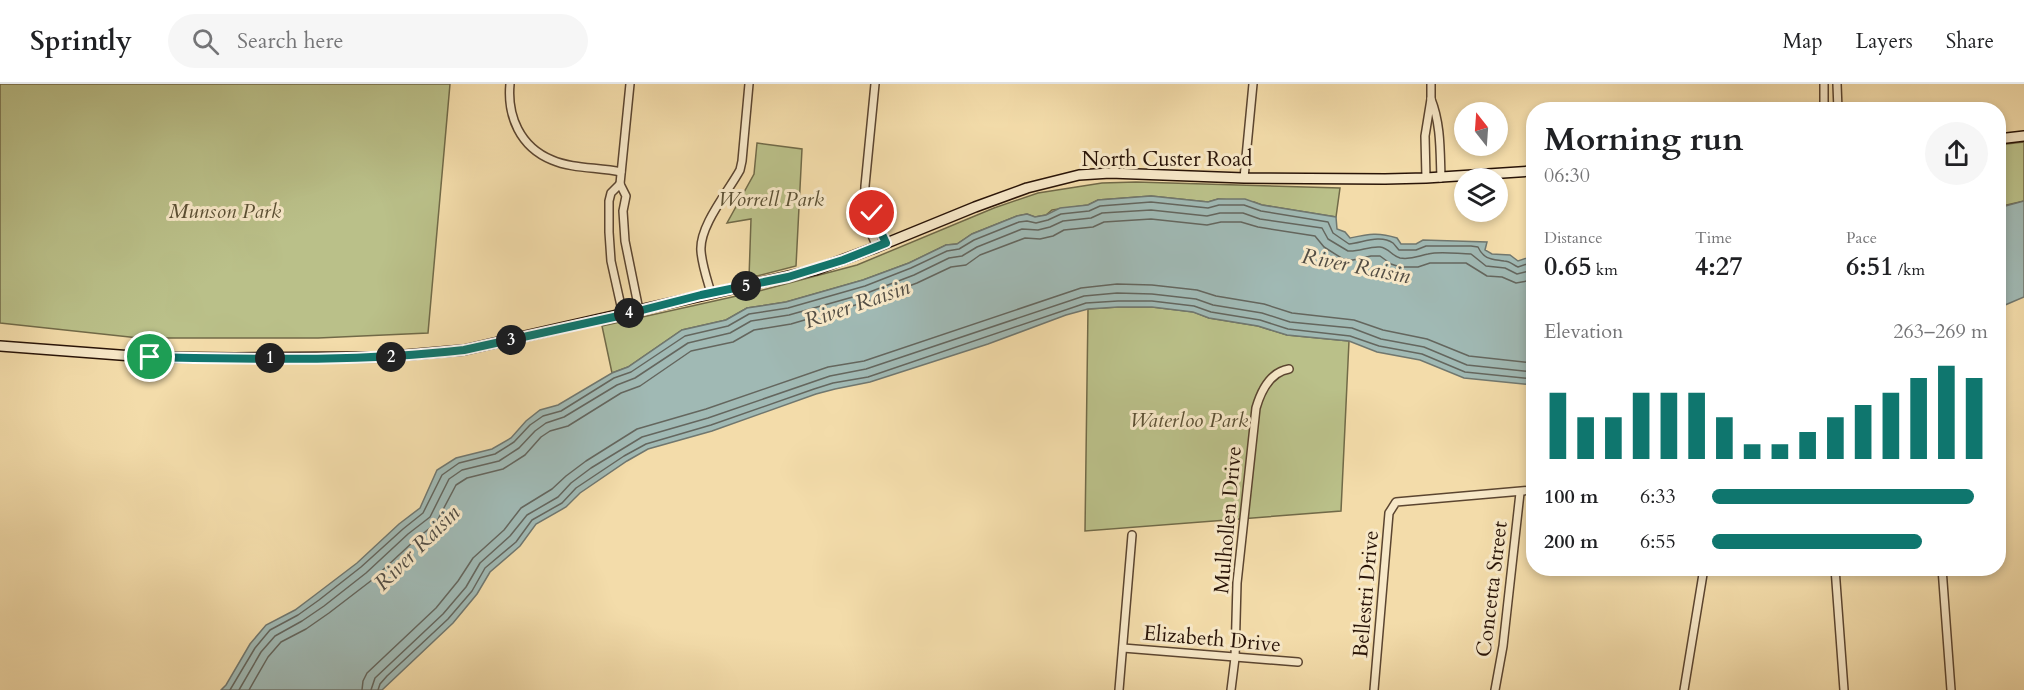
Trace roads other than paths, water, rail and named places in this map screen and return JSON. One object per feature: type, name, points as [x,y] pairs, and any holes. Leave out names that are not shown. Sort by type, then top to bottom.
[{"type":"street","points":[[510,84],[509,94],[513,121],[520,134],[536,150],[550,160],[621,172]]},
{"type":"street","points":[[630,84],[620,184],[626,196],[625,241],[639,310]]},
{"type":"street","points":[[711,293],[701,257],[701,243],[707,226],[740,170],[749,84]]},
{"type":"street","points":[[875,84],[864,186],[865,207],[872,213],[881,245]]},
{"type":"street","points":[[1244,178],[1253,84]]},
{"type":"street","points":[[1426,178],[1425,136],[1431,84]]},
{"type":"street","points":[[1824,84],[1824,102]]},
{"type":"street","points":[[1837,84],[1838,102]]},
{"type":"street","points":[[1431,99],[1440,135],[1441,178]]},
{"type":"street","points":[[2006,138],[2024,136]]},
{"type":"street","name":"North Custer Road","points":[[0,346],[146,357],[313,359],[382,357],[464,350],[815,270],[975,207],[1017,192],[1079,175],[1110,172],[1244,178],[1441,178],[1526,172]]},
{"type":"street","points":[[620,184],[611,193],[609,201],[609,232],[611,261],[623,315]]},
{"type":"street","name":"Mulhollen Drive","points":[[1231,690],[1235,658],[1237,583],[1256,408],[1265,386],[1276,373],[1289,369]]},
{"type":"street","points":[[1521,493],[1526,492]]},
{"type":"street","name":"Bellestri Drive","points":[[1374,690],[1389,513],[1396,502],[1521,493]]},
{"type":"street","name":"Concetta Street","points":[[1495,690],[1503,646],[1521,493]]},
{"type":"street","points":[[1119,690],[1132,535]]},
{"type":"street","points":[[1684,690],[1703,576]]},
{"type":"street","points":[[1836,576],[1844,690]]},
{"type":"street","points":[[1943,576],[1951,690]]},
{"type":"street","name":"Elizabeth Drive","points":[[1123,648],[1298,662]]},
{"type":"water","name":"River Raisin","points":[[1151,196],[1208,202],[1218,199],[1245,199],[1262,205],[1336,217],[1337,229],[1345,232],[1350,238],[1379,234],[1397,238],[1401,244],[1416,244],[1423,240],[1487,242],[1485,250],[1492,254],[1510,255],[1518,261],[1526,258],[1526,384],[1464,378],[1420,360],[1377,352],[1349,341],[1287,335],[1258,326],[1209,318],[1193,312],[1152,307],[1088,309],[870,382],[816,394],[712,431],[648,449],[580,493],[566,507],[536,524],[520,546],[490,572],[477,594],[453,623],[382,690],[221,690],[250,644],[266,625],[295,610],[315,595],[357,563],[420,508],[437,470],[456,458],[492,449],[511,438],[526,421],[540,410],[558,405],[612,373],[628,367],[682,330],[726,320],[747,308],[786,302],[863,280],[909,263],[946,245],[957,244],[972,234],[1017,216],[1046,215],[1060,208],[1088,205],[1098,200]]},
{"type":"water","points":[[2024,201],[2024,297],[2006,305],[2006,206]]},
{"type":"park label","name":"Worrell Park","points":[[771,199]]},
{"type":"park label","name":"Munson Park","points":[[225,211]]},
{"type":"park label","name":"Waterloo Park","points":[[1189,420]]}]
